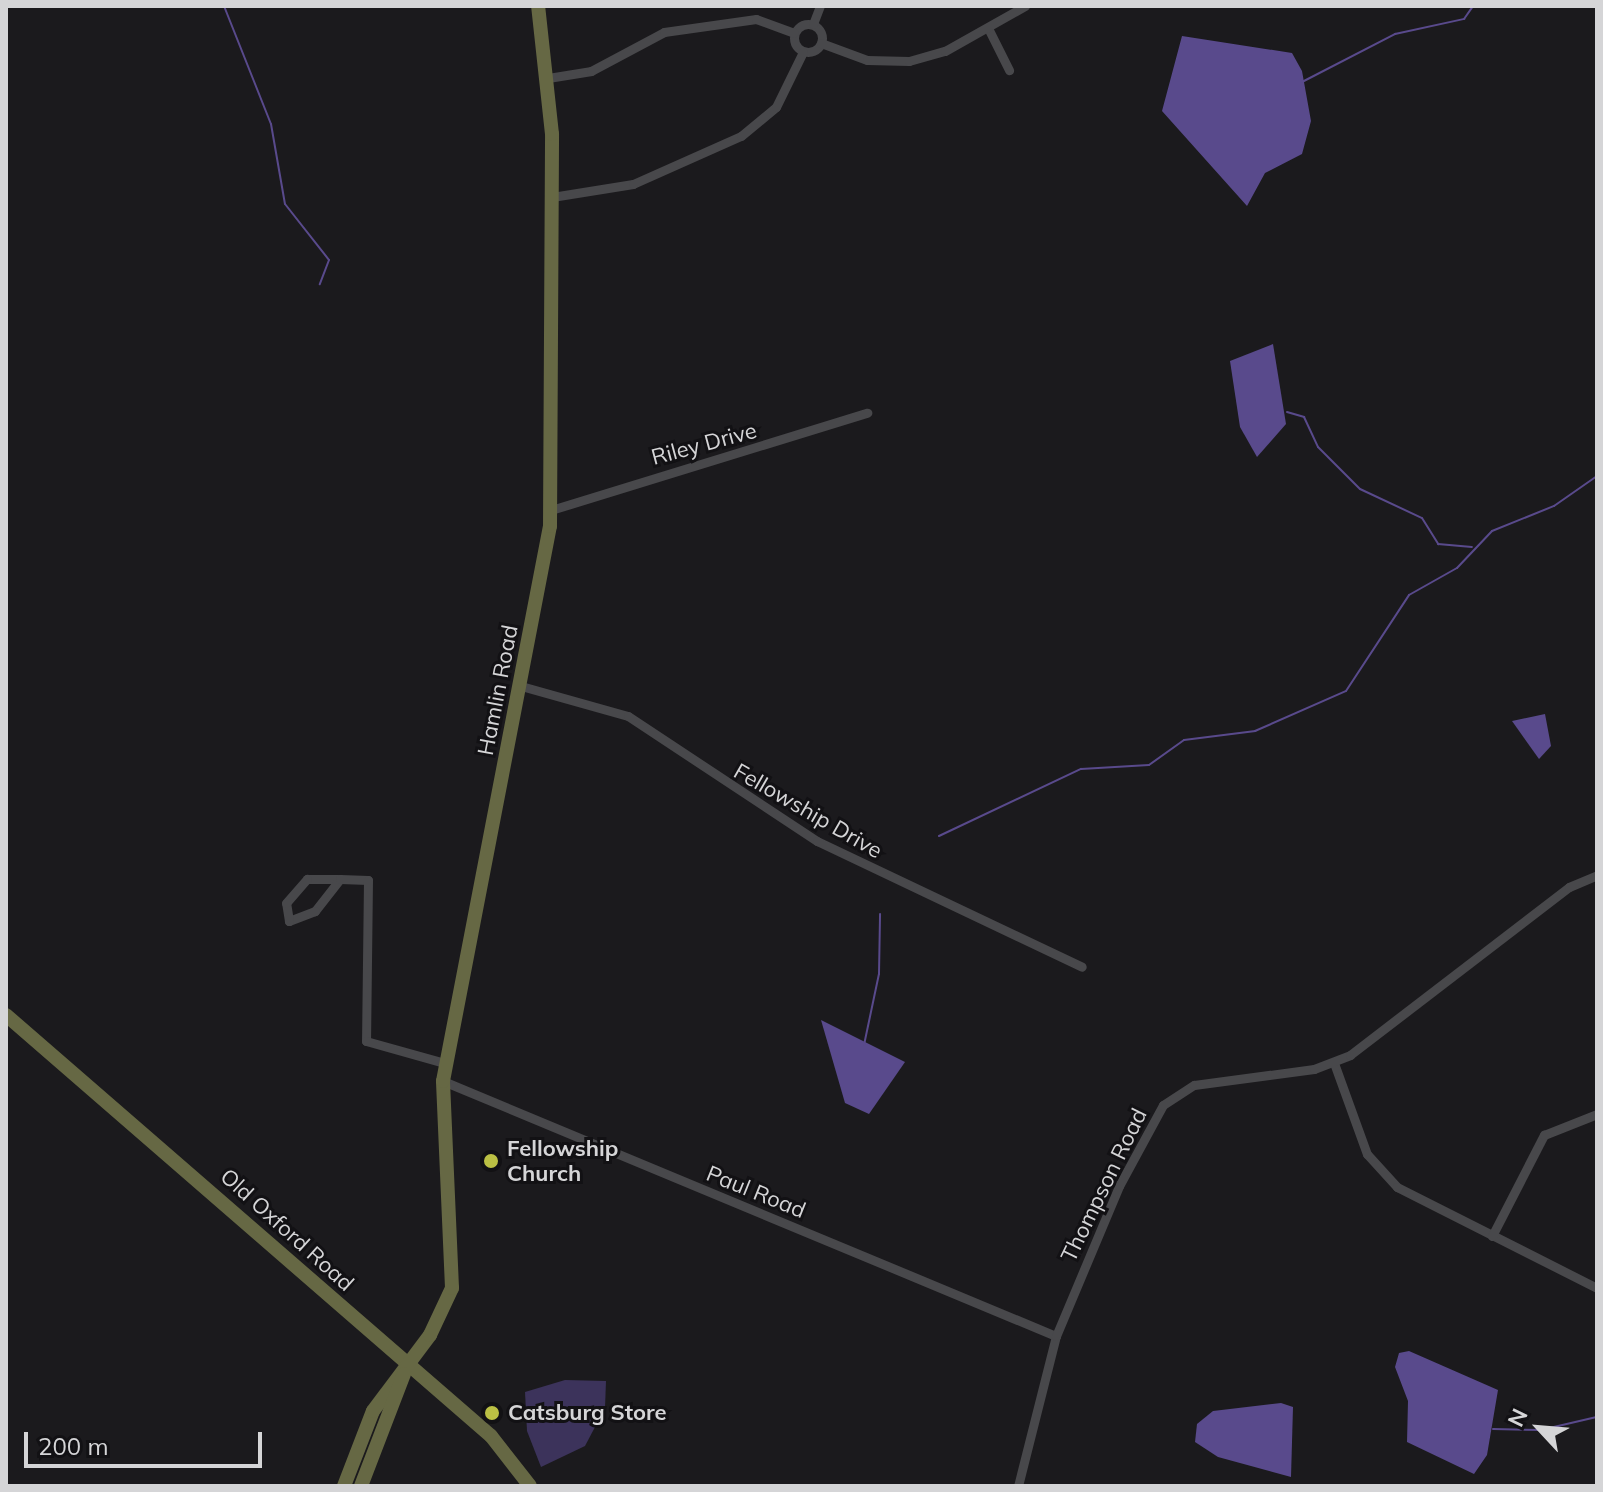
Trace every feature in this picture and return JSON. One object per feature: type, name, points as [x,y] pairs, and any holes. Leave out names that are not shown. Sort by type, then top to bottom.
[{"type":"street","name":"Hamlin Road","points":[[406,1366],[452,1288],[443,1081],[445,1063],[521,686],[551,510],[552,197],[548,78],[538,6]]},
{"type":"street","points":[[794,33],[813,24],[820,6]]},
{"type":"street","points":[[552,197],[633,184],[741,136],[776,107],[803,52],[821,43],[867,60],[909,61],[989,30],[1025,6]]},
{"type":"street","points":[[548,78],[591,71],[664,32],[756,19],[794,33],[803,52]]},
{"type":"street","points":[[813,24],[821,43]]},
{"type":"street","points":[[989,30],[1009,70]]},
{"type":"street","name":"Riley Drive","points":[[551,510],[867,413]]},
{"type":"street","name":"Fellowship Drive","points":[[521,686],[628,716],[817,841],[1082,967]]},
{"type":"street","name":"Thompson Road","points":[[1018,1486],[1056,1336],[1114,1196],[1163,1105],[1194,1085],[1334,1063],[1380,1036],[1569,887],[1597,875]]},
{"type":"street","points":[[340,879],[301,922],[286,917],[286,903],[307,879],[340,879],[368,880],[366,1041],[445,1063]]},
{"type":"street","name":"Old Oxford Road","points":[[6,1015],[406,1366],[501,1445],[530,1486]]},
{"type":"street","points":[[1334,1063],[1363,1147],[1380,1171],[1404,1192],[1597,1288]]},
{"type":"street","name":"Paul Road","points":[[443,1081],[1056,1336]]},
{"type":"street","points":[[1492,1236],[1544,1135],[1597,1114]]},
{"type":"street","points":[[344,1486],[368,1421],[406,1366]]},
{"type":"street","points":[[361,1486],[406,1366]]},
{"type":"shaded area","points":[[1182,36],[1292,53],[1302,71],[1311,121],[1302,154],[1265,173],[1247,206],[1162,111]]},
{"type":"shaded area","points":[[1273,344],[1286,424],[1257,457],[1240,427],[1230,361]]},
{"type":"shaded area","points":[[1545,714],[1551,746],[1539,759],[1512,721]]},
{"type":"shaded area","points":[[821,1020],[905,1062],[869,1114],[845,1103]]},
{"type":"shaded area","points":[[1409,1351],[1498,1390],[1487,1455],[1474,1474],[1407,1442],[1408,1401],[1395,1367],[1399,1353]]},
{"type":"shaded area","points":[[565,1380],[606,1381],[605,1408],[585,1446],[541,1467],[527,1431],[525,1392]]},
{"type":"shaded area","points":[[1281,1403],[1293,1407],[1291,1477],[1218,1457],[1195,1442],[1197,1424],[1213,1411]]},
{"type":"waterway","points":[[224,6],[271,124],[285,204],[329,260],[320,284]]},
{"type":"waterway","points":[[1302,82],[1395,34],[1464,19],[1473,6]]},
{"type":"waterway","points":[[1287,412],[1304,417],[1318,447],[1360,489],[1422,518],[1438,544],[1472,547]]},
{"type":"waterway","points":[[939,836],[1081,769],[1149,765],[1184,740],[1255,731],[1346,691],[1409,595],[1457,568],[1492,531],[1554,506],[1597,476]]},
{"type":"waterway","points":[[864,1045],[879,974],[880,914]]},
{"type":"waterway","points":[[1493,1429],[1541,1430],[1597,1417]]},
{"type":"place","name":"Fellowship Church","points":[[491,1161]]},
{"type":"place","name":"Catsburg Store","points":[[492,1413]]}]
